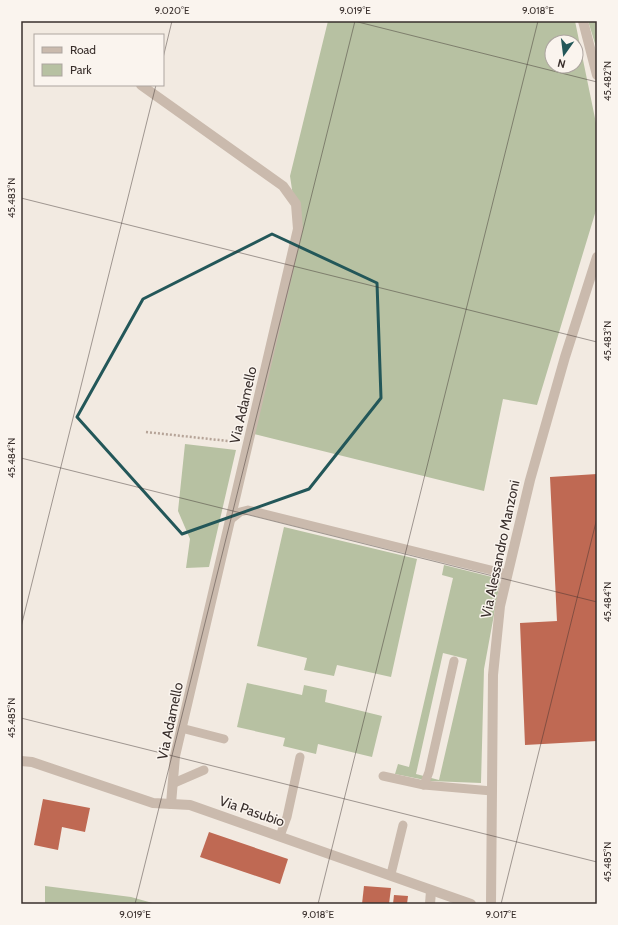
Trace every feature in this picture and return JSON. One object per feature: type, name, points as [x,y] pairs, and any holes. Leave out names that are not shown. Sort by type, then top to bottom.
[{"type":"street","points":[[583,21],[597,75]]},
{"type":"street","name":"Via Adamello","points":[[142,86],[283,186],[296,204],[298,230],[181,728],[175,756],[174,783],[171,804]]},
{"type":"street","name":"Via Alessandro Manzoni","points":[[491,904],[492,675],[500,606],[530,480],[565,357],[597,258]]},
{"type":"street","name":"Via Pasubio","points":[[21,761],[32,762],[153,803],[190,805],[391,874],[430,891],[470,904]]},
{"type":"street","points":[[430,891],[430,904]]},
{"type":"lane","points":[[230,520],[240,512],[248,510],[507,574]]},
{"type":"lane","points":[[424,785],[454,661]]},
{"type":"lane","points":[[181,728],[224,738]]},
{"type":"lane","points":[[280,836],[287,817],[300,757]]},
{"type":"lane","points":[[174,783],[204,770]]},
{"type":"lane","points":[[383,776],[424,785],[492,791]]},
{"type":"lane","points":[[391,874],[403,825]]},
{"type":"path","points":[[146,432],[248,443]]},
{"type":"highlighted area","points":[[272,234],[377,283],[381,398],[309,489],[182,534],[77,417],[143,299]]},
{"type":"green space","points":[[328,21],[575,21],[578,34],[544,34],[544,74],[584,74],[584,65],[597,128],[597,207],[537,405],[503,399],[484,491],[250,433],[298,230],[290,176]]},
{"type":"green space","points":[[588,21],[597,21],[597,50]]},
{"type":"green space","points":[[185,444],[236,450],[209,567],[186,568],[190,539],[178,511]]},
{"type":"green space","points":[[284,527],[417,559],[391,677],[337,665],[334,676],[304,670],[307,658],[257,646]]},
{"type":"green space","points":[[444,565],[496,578],[500,582],[484,669],[481,783],[430,781],[395,774],[398,764],[409,767],[453,578],[442,575]],"holes":[[[443,653],[467,659],[439,780],[416,774]]]},
{"type":"green space","points":[[247,683],[302,695],[304,685],[327,690],[325,702],[382,716],[372,757],[318,744],[316,754],[283,746],[285,738],[237,727]]},
{"type":"green space","points":[[45,886],[131,897],[156,904],[45,904]]},
{"type":"building","points":[[597,474],[597,741],[525,745],[520,623],[557,621],[550,477]]},
{"type":"building","points":[[43,799],[90,808],[85,832],[62,827],[58,850],[34,845]]},
{"type":"building","points":[[209,832],[288,859],[280,884],[200,857]]},
{"type":"building","points":[[364,886],[391,888],[389,904],[362,904]]},
{"type":"building","points":[[394,895],[408,896],[407,904],[393,904]]}]
